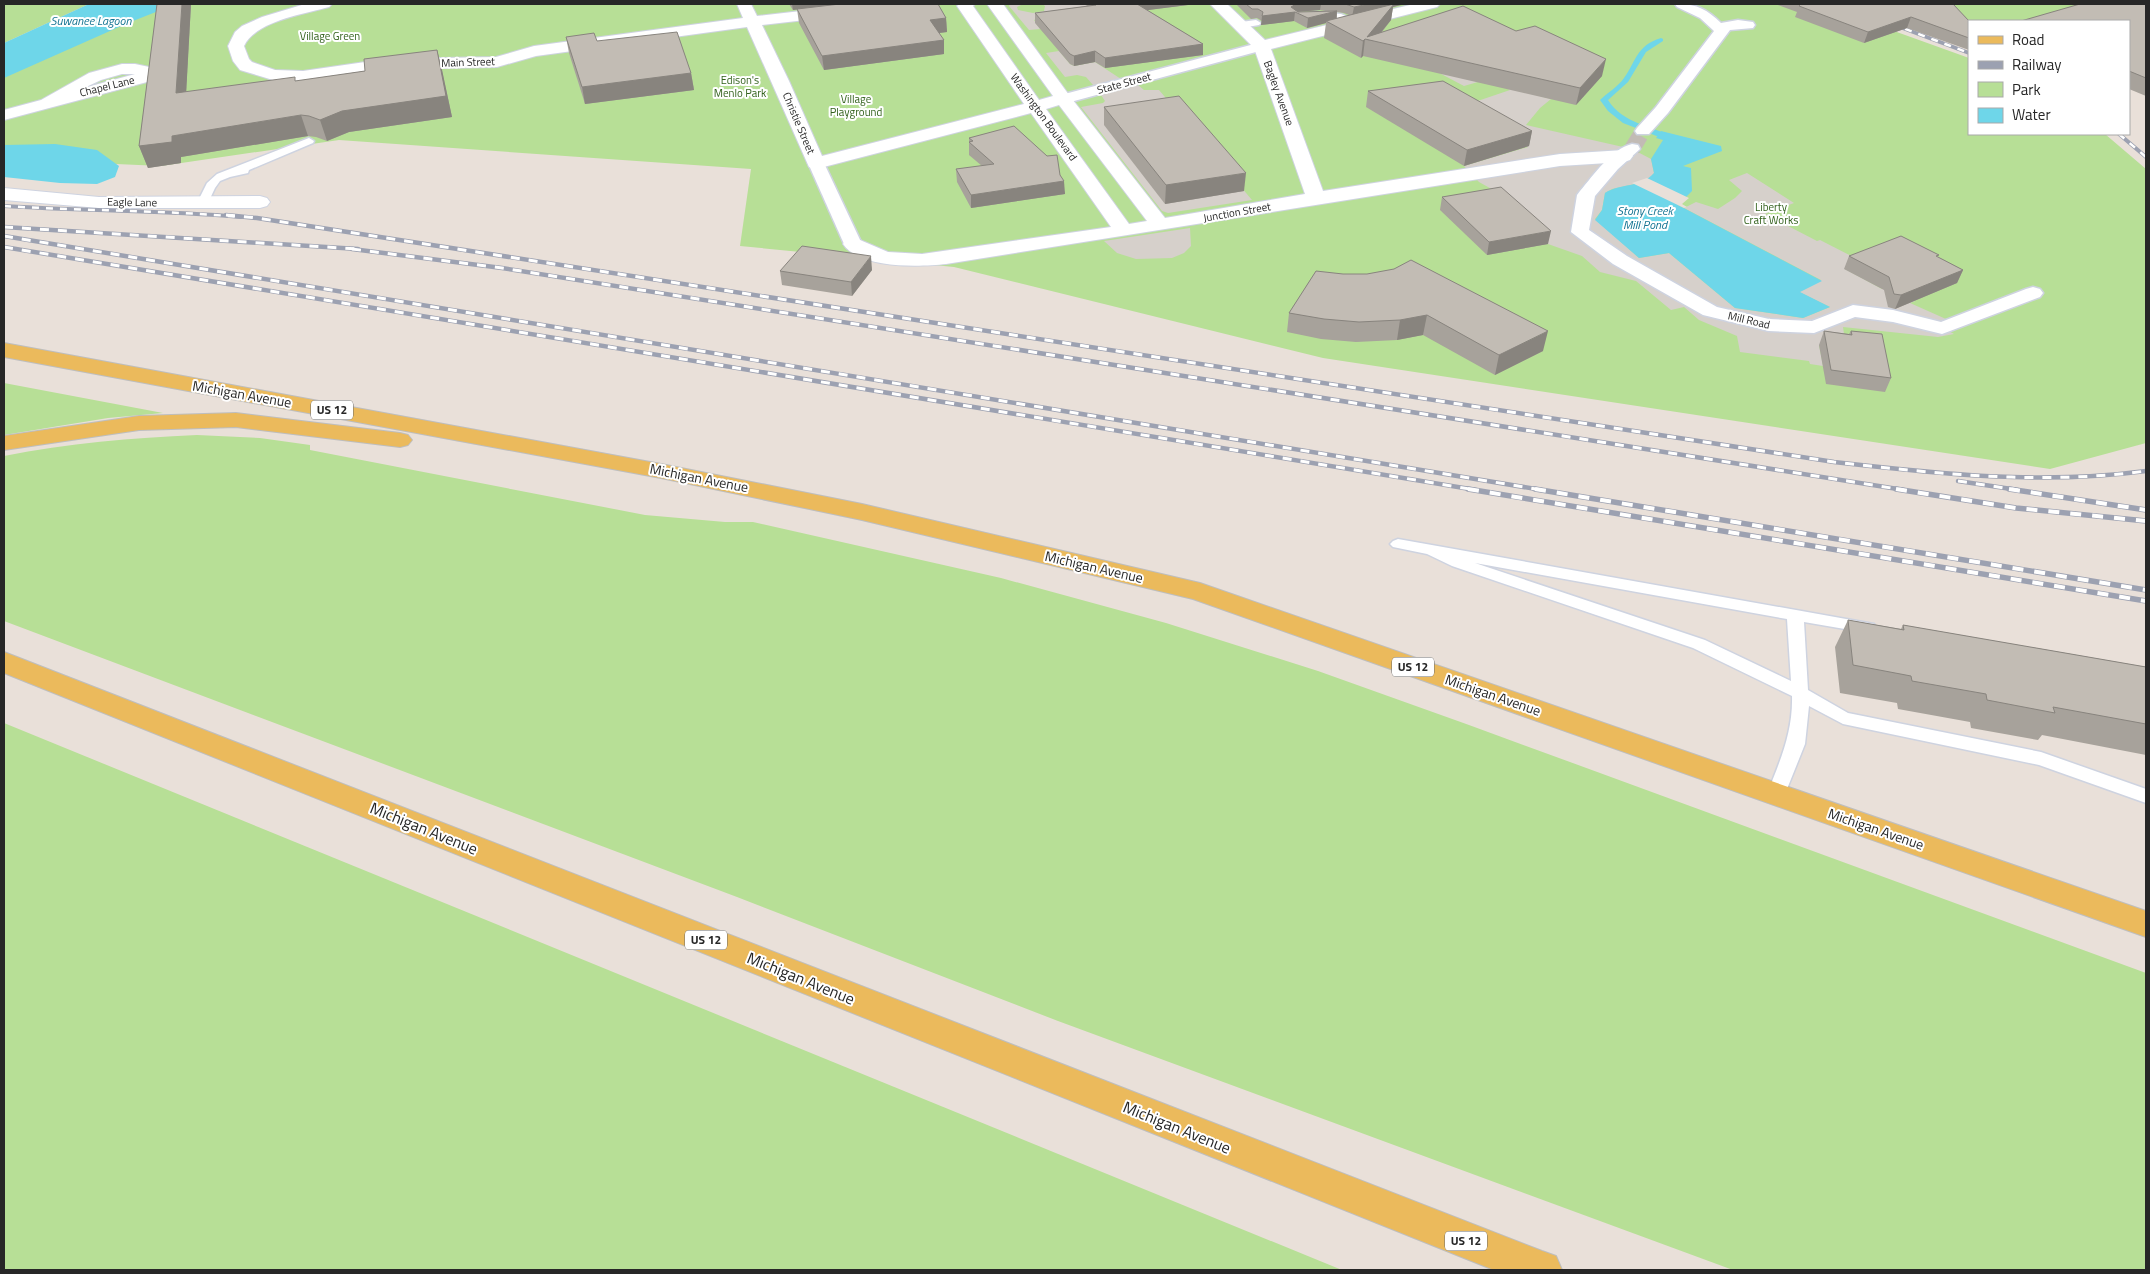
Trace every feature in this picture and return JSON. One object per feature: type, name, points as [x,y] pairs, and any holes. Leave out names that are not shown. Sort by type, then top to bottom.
[{"type":"main road","name":"Michigan Avenue","points":[[4,350],[661,471],[862,512],[1200,592],[2146,924]]},
{"type":"main road","points":[[4,443],[96,428],[139,424],[236,420],[661,471]]},
{"type":"main road","name":"Michigan Avenue","points":[[10,666],[1542,1270]]},
{"type":"street","name":"Main Street","points":[[324,4],[284,15],[254,27],[242,35],[236,46],[240,61],[246,66],[273,75],[303,76],[386,64],[497,62],[534,51],[752,21],[901,4]]},
{"type":"street","name":"Christie Street","points":[[743,4],[781,81],[853,244]]},
{"type":"street","name":"Washington Boulevard","points":[[967,4],[965,6],[985,31],[1035,106],[1059,136],[1124,231]]},
{"type":"street","name":"Washington Boulevard","points":[[995,4],[1063,99],[1160,225]]},
{"type":"street","name":"Bagley Avenue","points":[[1218,4],[1248,24],[1262,46],[1316,198]]},
{"type":"street","name":"State Street","points":[[816,163],[1262,46],[1432,4]]},
{"type":"street","points":[[1682,4],[1705,16],[1722,31]]},
{"type":"street","points":[[1645,129],[1662,110],[1725,26],[1730,24],[1748,25]]},
{"type":"street","points":[[4,115],[48,102]]},
{"type":"street","name":"Junction Street","points":[[853,244],[868,254],[890,259],[919,261],[1124,231],[1316,198],[1560,160],[1628,152]]},
{"type":"street","name":"Mill Road","points":[[1628,152],[1612,165],[1586,195],[1580,232],[1620,260],[1710,310],[1769,325],[1814,327],[1853,312],[1893,316],[1942,328],[2033,293]]},
{"type":"street","name":"Eagle Lane","points":[[4,194],[89,201],[260,202]]},
{"type":"lane","points":[[1306,16],[1334,14],[1343,16],[1356,23]]},
{"type":"lane","points":[[203,203],[210,183],[219,177],[309,141]]},
{"type":"lane","points":[[233,172],[255,170]]},
{"type":"lane","points":[[1398,544],[1883,630]]},
{"type":"lane","points":[[1428,549],[1457,562],[1700,644],[1800,693],[1843,718],[2041,760],[2146,796]]},
{"type":"lane","points":[[1776,794],[1796,744],[1801,713],[1795,614]]},
{"type":"green space","points":[[4,4],[89,4],[4,43]]},
{"type":"green space","name":"Liberty Craft Works","points":[[161,4],[1819,4],[1968,58],[1968,135],[2106,135],[2146,169],[2146,443],[2050,469],[1323,358],[954,267],[740,246],[751,169],[339,140],[161,166],[4,159],[4,72]]},
{"type":"green space","points":[[1938,4],[2114,4],[2066,20],[1968,20]]},
{"type":"green space","points":[[4,383],[163,413],[108,418],[4,435]]},
{"type":"green space","points":[[197,435],[260,438],[310,445],[310,450],[645,515],[725,522],[753,522],[1001,578],[1166,623],[1318,671],[2146,973],[2146,1270],[1733,1270],[1058,1021],[737,897],[4,621],[4,456],[100,442]]},
{"type":"green space","points":[[4,723],[1342,1270],[4,1270]]},
{"type":"shaded area","points":[[1010,4],[1023,4],[1017,7],[1018,10],[1033,13],[1044,11],[1045,6],[1042,4],[1092,4],[1072,15],[1036,19],[1034,20],[1040,29],[1029,30],[1009,6]]},
{"type":"shaded area","points":[[1440,35],[1465,47],[1493,39],[1504,45],[1513,46],[1529,41],[1532,43],[1506,50],[1554,75],[1536,95],[1551,99],[1540,108],[1526,125],[1632,149],[1651,159],[1654,173],[1650,178],[1635,184],[1612,189],[1605,193],[1602,210],[1595,219],[1639,258],[1669,253],[1735,308],[1803,318],[1830,307],[1799,292],[1821,280],[1684,208],[1696,202],[1718,209],[1742,191],[1729,180],[1747,173],[1794,203],[1765,214],[1863,262],[1845,269],[1882,289],[1888,286],[1915,301],[1910,303],[1946,319],[1943,328],[1954,334],[1938,337],[1843,327],[1846,348],[1819,345],[1823,366],[1810,364],[1809,361],[1740,352],[1737,336],[1699,320],[1684,307],[1671,310],[1636,281],[1600,272],[1582,256],[1548,244],[1499,200],[1491,201],[1497,192],[1479,182],[1464,166],[1528,147],[1479,118],[1454,109],[1510,90],[1488,79],[1464,86],[1407,56],[1430,49],[1418,42]]},
{"type":"shaded area","points":[[1059,51],[1074,66],[1095,62],[1121,79],[1092,86],[1086,77],[1077,75],[1065,77],[1046,53]]},
{"type":"shaded area","points":[[1138,85],[1144,90],[1159,90],[1252,200],[1168,213],[1162,211],[1081,107],[1103,103],[1105,101],[1101,95]]},
{"type":"shaded area","points":[[1190,228],[1191,246],[1184,253],[1172,258],[1136,259],[1117,253],[1104,241]]},
{"type":"water","name":"Suwanee Lagoon","points":[[89,4],[176,4],[128,23],[4,78],[4,43]]},
{"type":"water","name":"Stony Creek Mill Pond","points":[[1661,131],[1721,146],[1722,151],[1683,166],[1691,168],[1692,191],[1678,205],[1822,281],[1800,292],[1830,307],[1803,318],[1735,308],[1669,253],[1639,258],[1595,220],[1602,210],[1605,193],[1643,181],[1654,173],[1651,159],[1663,140],[1656,138]]},
{"type":"water","points":[[55,144],[97,150],[119,166],[115,177],[97,184],[60,183],[4,177],[4,145]]},
{"type":"pier","points":[[1647,178],[1689,198],[1682,204],[1687,207],[1684,208],[1632,183]]},
{"type":"building","points":[[157,4],[182,4],[176,93],[295,77],[295,81],[365,71],[364,59],[437,50],[446,96],[342,111],[320,120],[301,115],[172,136],[172,142],[139,146]]},
{"type":"building","points":[[840,4],[938,4],[946,18],[930,20],[944,40],[822,56],[797,9]]},
{"type":"building","points":[[1094,4],[1137,4],[1203,44],[1105,58],[1095,51],[1074,56],[1070,54],[1035,13],[1096,5]]},
{"type":"building","points":[[1246,4],[1296,4],[1291,7],[1298,12],[1337,11],[1308,18],[1295,12],[1262,16],[1263,12],[1258,9],[1252,9]]},
{"type":"building","points":[[1345,4],[1369,4],[1354,7]]},
{"type":"building","points":[[1394,4],[1367,37],[1463,6],[1516,31],[1535,26],[1606,59],[1580,88],[1365,39],[1363,41],[1326,21]]},
{"type":"building","points":[[1801,4],[1953,4],[1968,20],[1968,38],[1911,17],[1868,32],[1799,6]]},
{"type":"building","points":[[2080,4],[2146,4],[2146,78],[2130,71],[2130,20],[2024,20]]},
{"type":"building","points":[[677,32],[691,73],[582,87],[566,37],[594,33],[597,41]]},
{"type":"building","points":[[1443,81],[1532,131],[1467,150],[1368,91]]},
{"type":"building","points":[[1179,96],[1246,173],[1166,185],[1104,107]]},
{"type":"building","points":[[1014,126],[1047,156],[1057,155],[1060,175],[1064,181],[971,195],[956,169],[994,164],[969,142],[973,141],[969,138]]},
{"type":"building","points":[[1501,187],[1551,231],[1489,242],[1442,197]]},
{"type":"building","points":[[1901,236],[1939,255],[1936,256],[1963,270],[1901,295],[1894,294],[1889,277],[1849,256]]},
{"type":"building","points":[[802,246],[871,256],[851,282],[780,271]]},
{"type":"building","points":[[1411,260],[1548,331],[1499,355],[1427,315],[1400,320],[1359,322],[1289,313],[1316,271],[1367,274],[1394,269]]},
{"type":"building","points":[[1824,331],[1852,335],[1851,331],[1882,334],[1891,378],[1831,370]]},
{"type":"building","points":[[1848,620],[1904,630],[1903,625],[2146,667],[2146,724],[2053,707],[2055,713],[1987,700],[1986,694],[1912,681],[1911,676],[1853,665]]},
{"type":"waterway","points":[[1661,40],[1643,50],[1626,81],[1604,100],[1610,110],[1618,117],[1672,140]]},
{"type":"tunnel","points":[[1632,149],[1643,131]]},
{"type":"railway","points":[[1892,24],[1968,53]]},
{"type":"railway","points":[[2120,135],[2146,157]]},
{"type":"railway","points":[[4,206],[241,217]]},
{"type":"railway","points":[[226,215],[257,218],[1834,462],[1990,476],[2068,477],[2146,471]]},
{"type":"railway","points":[[4,227],[358,249]]},
{"type":"railway","points":[[4,236],[1542,490]]},
{"type":"railway","points":[[4,247],[1476,490]]},
{"type":"railway","points":[[352,249],[502,268],[1904,490]]},
{"type":"railway","points":[[1958,481],[2018,490]]},
{"type":"railway","points":[[1468,489],[2146,601]]},
{"type":"railway","points":[[1535,489],[2146,590]]},
{"type":"railway","points":[[1896,489],[2016,508],[2146,521]]},
{"type":"railway","points":[[2009,489],[2146,510]]},
{"type":"park label","name":"Village Green","points":[[330,36]]},
{"type":"park label","name":"Edison's Menlo Park","points":[[740,86]]},
{"type":"park label","name":"Village Playground","points":[[856,105]]}]
